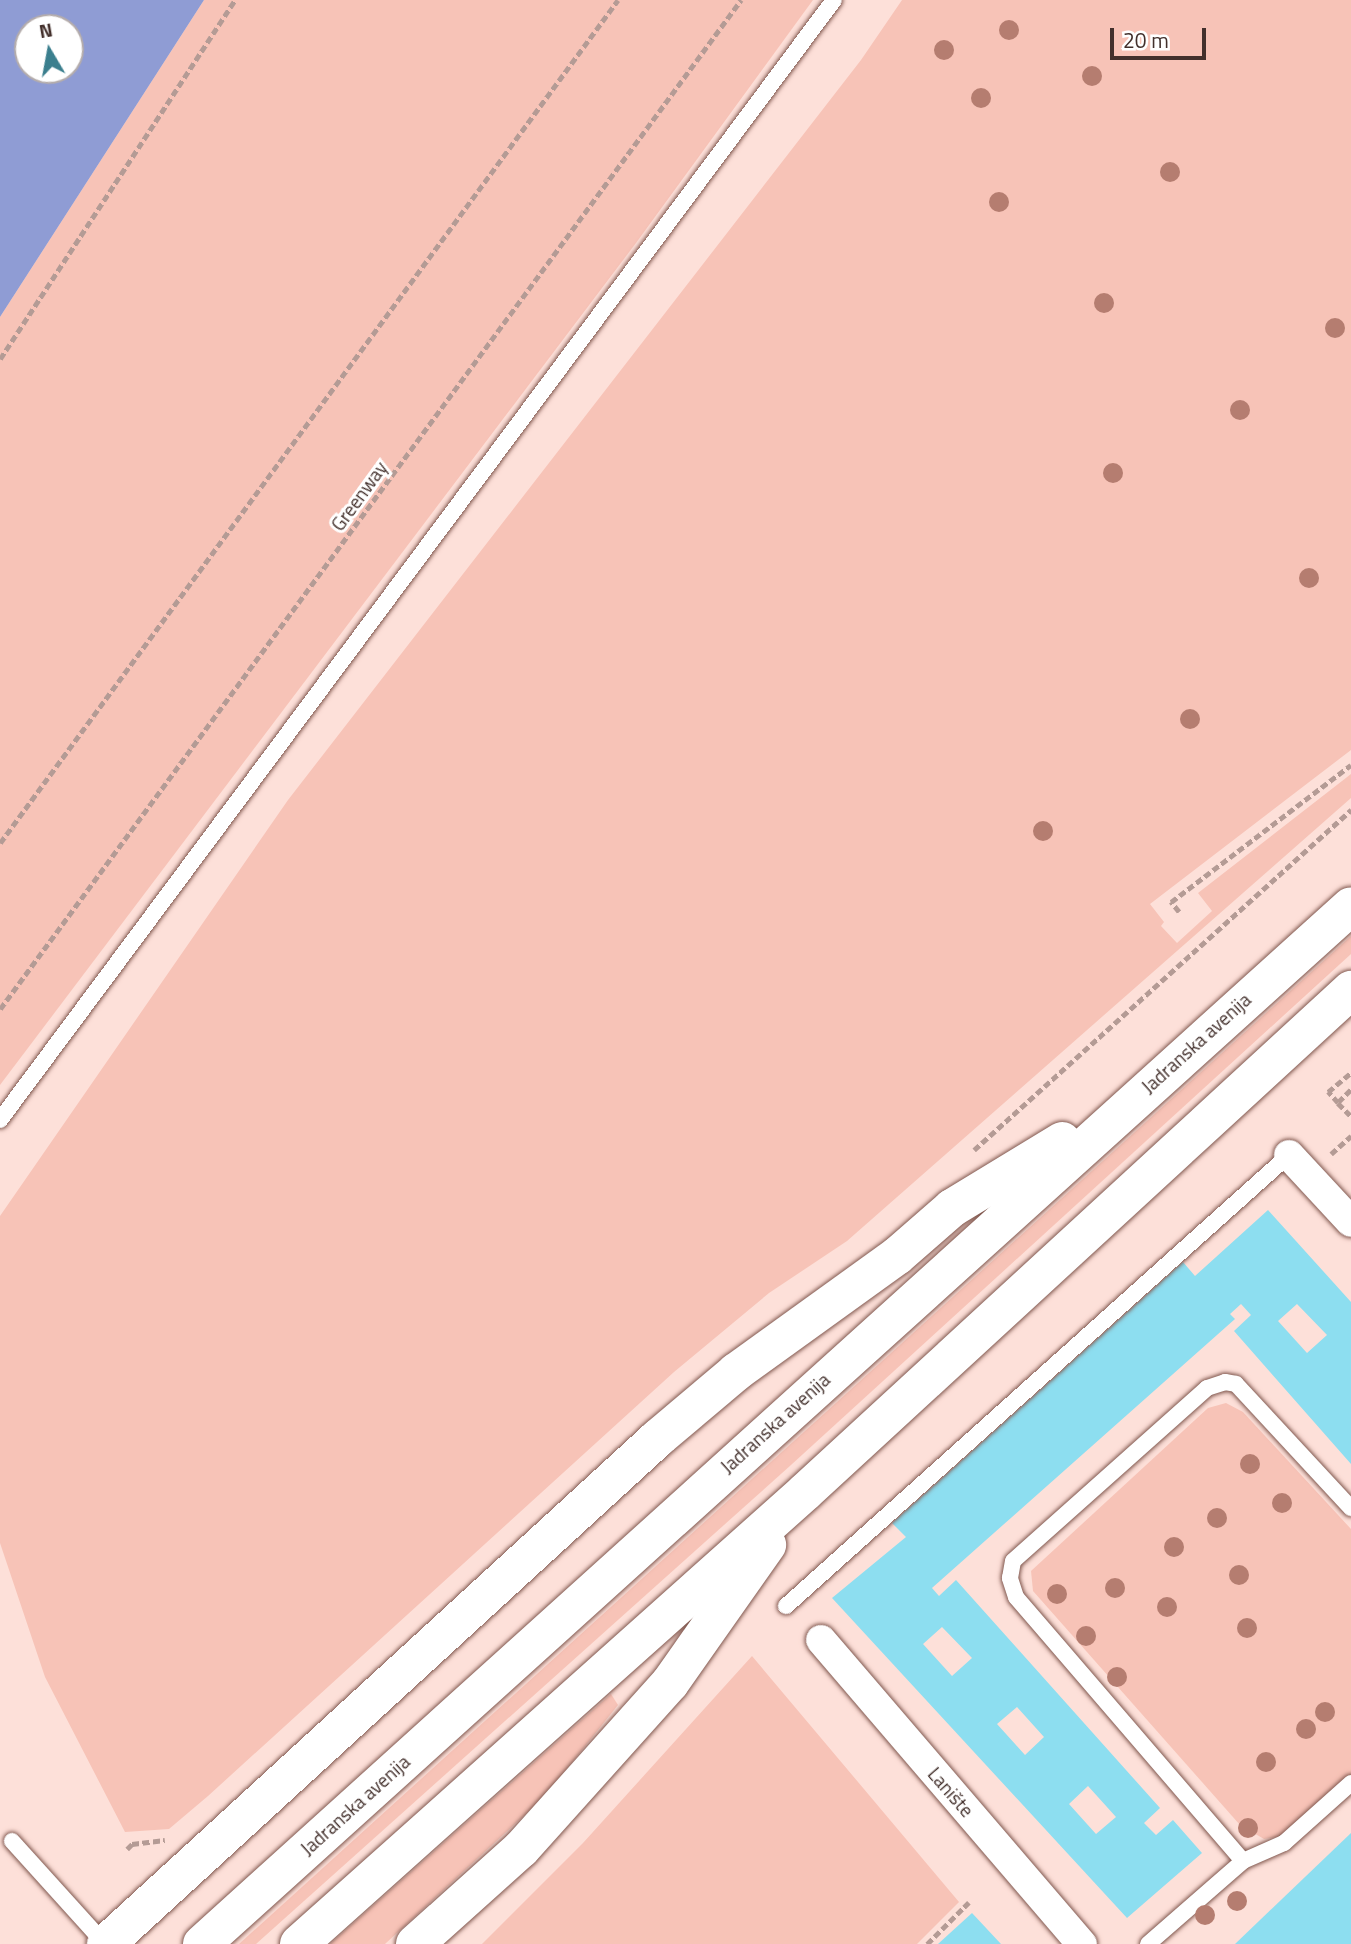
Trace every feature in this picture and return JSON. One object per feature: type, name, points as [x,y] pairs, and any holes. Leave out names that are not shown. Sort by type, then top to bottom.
[{"type":"main road","name":"Jadranska avenija","points":[[202,1944],[1125,1106],[1351,905]]},
{"type":"main road","points":[[299,1944],[804,1492],[1351,990]]},
{"type":"main road","points":[[106,1944],[648,1447],[736,1372],[897,1256],[953,1208],[1125,1106]]},
{"type":"main road","points":[[415,1944],[521,1849],[670,1683],[804,1492]]},
{"type":"street","points":[[1289,1156],[1351,1222]]},
{"type":"street","name":"Lanište","points":[[821,1640],[1082,1944]]},
{"type":"lane","points":[[0,1120],[834,0]]},
{"type":"lane","points":[[786,1606],[1289,1156]]},
{"type":"lane","points":[[1243,1861],[1016,1597],[1010,1577],[1013,1561],[1207,1388],[1225,1382],[1236,1384],[1351,1508]]},
{"type":"lane","points":[[1148,1944],[1243,1861],[1284,1843],[1351,1783]]},
{"type":"lane","points":[[12,1841],[106,1944]]},
{"type":"path","points":[[0,359],[234,0]]},
{"type":"path","points":[[0,843],[618,0]]},
{"type":"path","name":"Greenway","points":[[0,1009],[741,0]]},
{"type":"path","points":[[1179,912],[1171,902],[1351,765]]},
{"type":"path","points":[[1351,1073],[1328,1092],[1351,1116]]},
{"type":"path","points":[[1338,1103],[1351,1090]]},
{"type":"path","points":[[927,1944],[969,1902]]},
{"type":"shaded area","points":[[204,0],[813,0],[636,243],[0,1085],[0,317]]},
{"type":"shaded area","points":[[902,0],[1351,0],[1351,750],[1150,904],[1164,922],[1161,926],[1177,943],[1212,911],[1198,893],[1351,774],[1351,798],[847,1241],[769,1293],[674,1372],[169,1829],[125,1832],[45,1677],[0,1543],[0,1216],[288,800],[861,60]]},
{"type":"shaded area","points":[[1351,936],[1351,954],[791,1465],[256,1944],[239,1944]]},
{"type":"shaded area","points":[[1226,1403],[1243,1412],[1351,1529],[1351,1776],[1284,1836],[1264,1839],[1240,1825],[1033,1591],[1031,1571],[1208,1408]]},
{"type":"shaded area","points":[[752,1656],[959,1902],[917,1944],[482,1944],[583,1843]]},
{"type":"shaded area","points":[[611,1694],[618,1705],[545,1796],[385,1944],[330,1944]]},
{"type":"water","points":[[0,0],[204,0],[0,317]]},
{"type":"building","points":[[1268,1210],[1351,1302],[1351,1464],[1234,1331],[1251,1315],[1241,1304],[1230,1314],[1235,1319],[932,1588],[939,1596],[956,1580],[1160,1808],[1144,1823],[1156,1835],[1173,1820],[1202,1853],[1127,1918],[832,1598],[906,1537],[892,1523],[1183,1262],[1195,1276]],"holes":[[[1297,1304],[1327,1335],[1307,1353],[1278,1321]],[[942,1627],[972,1658],[952,1676],[923,1644]],[[1017,1707],[1044,1737],[1025,1755],[997,1724]],[[1088,1786],[1116,1817],[1096,1834],[1069,1804]]]},
{"type":"building","points":[[1351,1833],[1351,1944],[1235,1944]]},
{"type":"building","points":[[972,1913],[1001,1944],[938,1944]]}]
